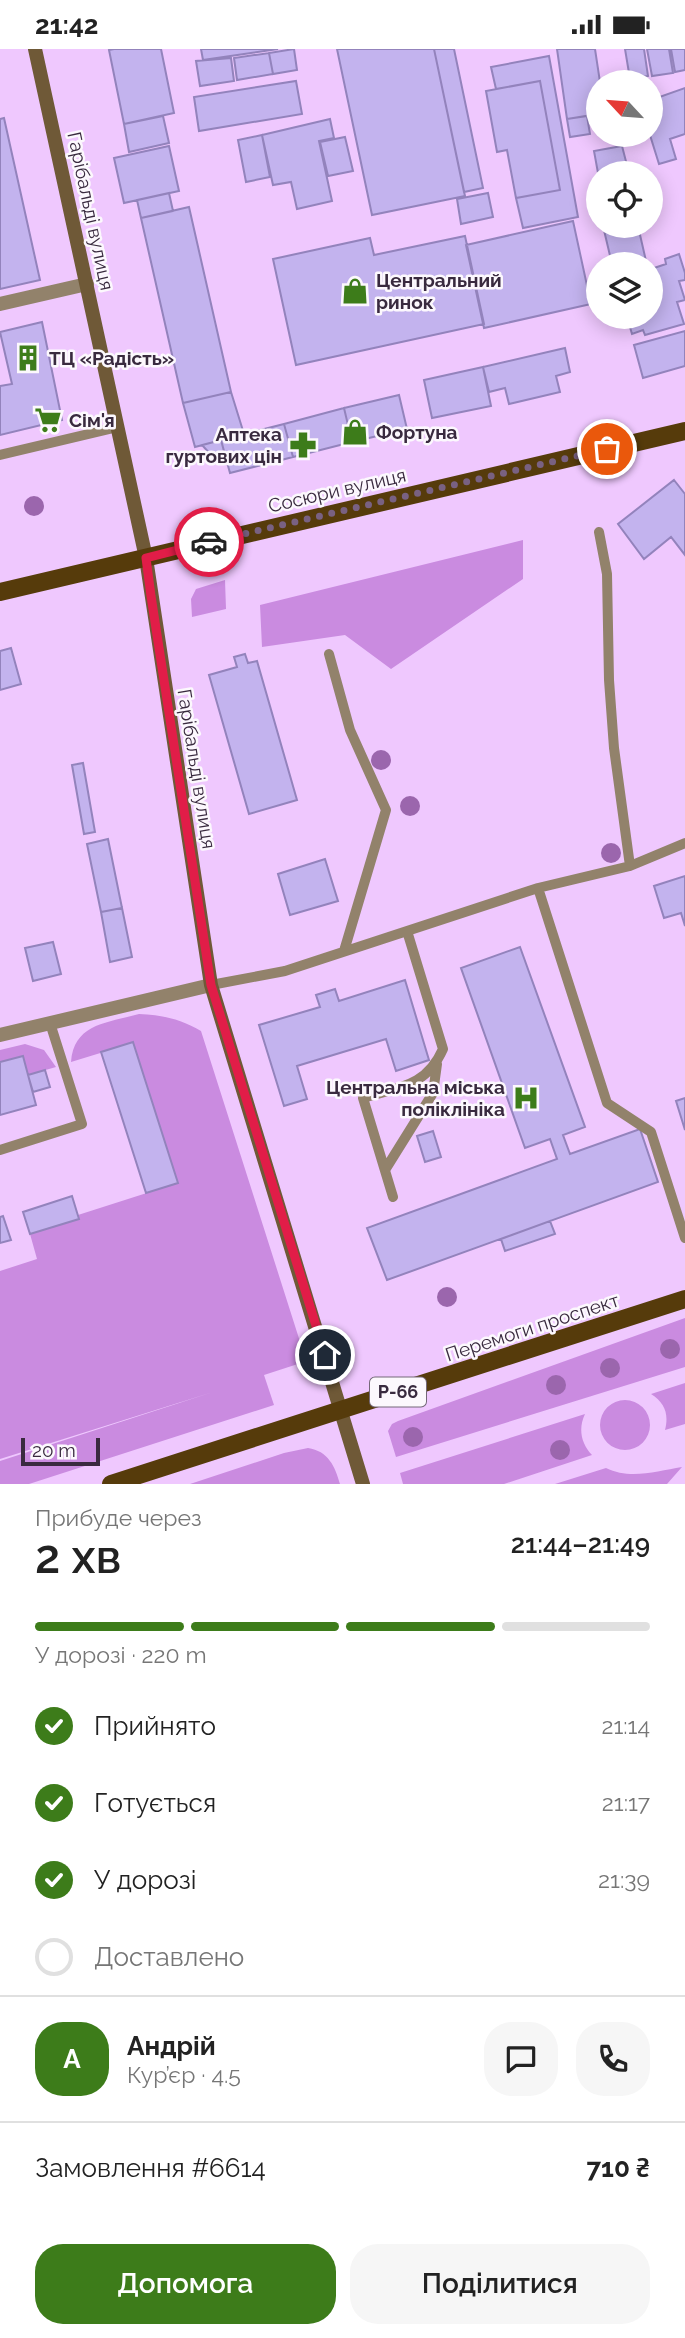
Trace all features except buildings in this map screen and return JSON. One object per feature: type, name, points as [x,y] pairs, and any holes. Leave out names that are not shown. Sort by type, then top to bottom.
[{"type":"main road","name":"Гарібальді вулиця","points":[[35,49],[146,558],[211,985],[363,1484]]},
{"type":"main road","name":"Сосюри вулиця","points":[[0,592],[685,431]]},
{"type":"main road","name":"Перемоги проспект","points":[[111,1484],[685,1299]]},
{"type":"street","points":[[0,304],[87,284]]},
{"type":"street","points":[[0,1035],[211,985]]},
{"type":"lane","points":[[0,455],[118,427]]},
{"type":"lane","points":[[599,532],[607,574],[609,680],[614,748],[630,866]]},
{"type":"lane","points":[[329,654],[350,730],[386,810],[344,951]]},
{"type":"lane","points":[[211,985],[285,971],[538,888],[630,866],[685,843]]},
{"type":"lane","points":[[538,888],[607,1103],[651,1132],[685,1238]]},
{"type":"lane","points":[[385,1170],[433,1093],[443,1049],[407,931]]},
{"type":"lane","points":[[0,1150],[82,1124],[50,1023]]},
{"type":"lane","points":[[393,1197],[363,1098],[418,1081],[438,1062]]},
{"type":"shaded area","points":[[523,540],[523,579],[391,669],[345,635],[262,647],[260,605]]},
{"type":"shaded area","points":[[225,580],[226,609],[192,617],[191,599],[196,589]]},
{"type":"shaded area","points":[[139,1014],[171,1018],[201,1031],[303,1351],[304,1362],[264,1375],[274,1405],[29,1484],[0,1484],[0,1461],[213,1392],[0,1459],[0,1271],[37,1259],[30,1234],[79,1219],[78,1215],[178,1183],[133,1043],[71,1062],[79,1039],[86,1032],[105,1023]]},
{"type":"shaded area","points":[[25,1044],[44,1050],[56,1067],[28,1075],[23,1056],[0,1062],[0,1050]]},
{"type":"shaded area","points":[[685,1318],[685,1367],[396,1457],[388,1431],[392,1424],[398,1421]]},
{"type":"shaded area","points":[[685,1383],[685,1424],[665,1430],[665,1409],[651,1394]]},
{"type":"shaded area","points":[[625,1400],[643,1407],[650,1425],[643,1443],[625,1450],[607,1443],[600,1425],[607,1407]]},
{"type":"shaded area","points":[[585,1414],[582,1436],[592,1455],[504,1484],[403,1484],[400,1473]]},
{"type":"shaded area","points":[[308,1448],[321,1452],[330,1460],[340,1484],[190,1484],[284,1453]]},
{"type":"shaded area","points":[[682,1467],[667,1484],[555,1484],[606,1468],[634,1474]]},
{"type":"way so far","points":[[209,542],[607,449]]},
{"type":"place","name":"Центральний ринок","points":[[355,291]]},
{"type":"place","name":"ТЦ «Радість»","points":[[28,358]]},
{"type":"place","name":"Сім'я","points":[[48,420]]},
{"type":"place","name":"Фортуна","points":[[355,432]]},
{"type":"place","name":"Аптека гуртових цін","points":[[303,445]]},
{"type":"place","name":"Центральна міська полiклiнiка","points":[[526,1098]]},
{"type":"route","points":[[209,542],[146,558],[151,596],[211,985],[325,1355]]}]
